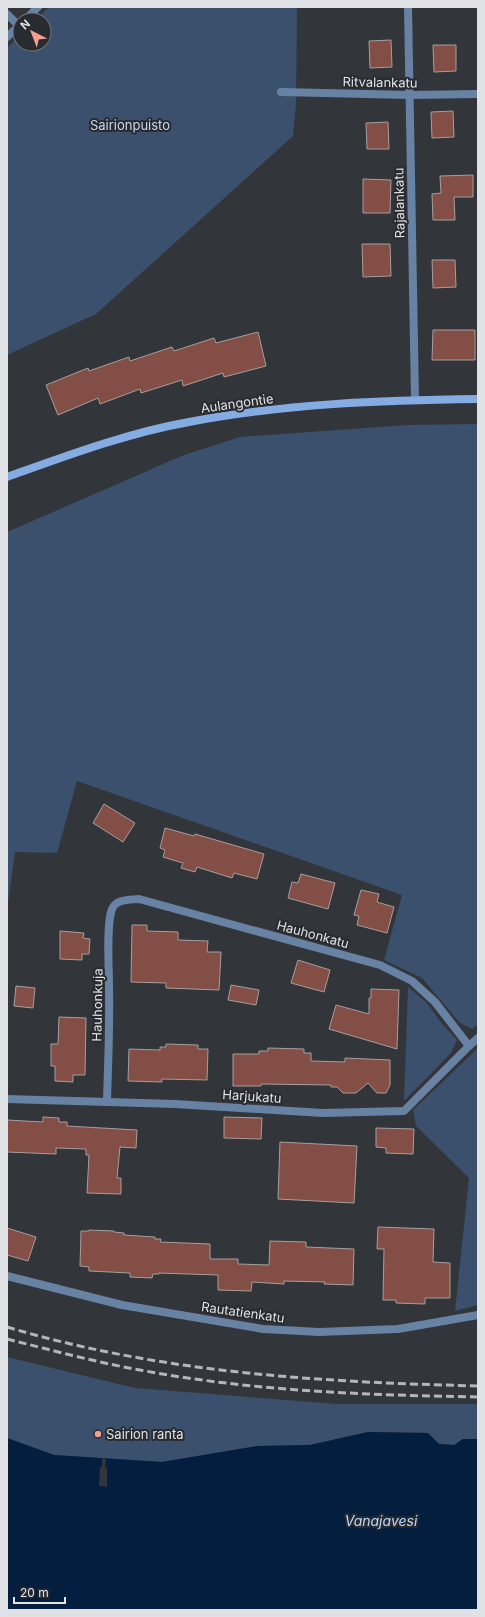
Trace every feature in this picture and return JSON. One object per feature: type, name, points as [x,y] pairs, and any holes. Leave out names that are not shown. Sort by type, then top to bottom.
[{"type":"main road","name":"Aulangontie","points":[[7,477],[118,440],[188,422],[245,413],[303,407],[415,399],[478,399]]},
{"type":"street","name":"Rajalankatu","points":[[408,7],[415,399]]},
{"type":"street","name":"Ritvalankatu","points":[[281,92],[409,95],[478,94]]},
{"type":"street","name":"Hauhonkatu","points":[[112,908],[117,902],[138,899],[380,965],[412,981],[435,1002],[469,1046]]},
{"type":"street","name":"Hauhonkuja","points":[[107,1102],[110,998],[109,925],[112,908]]},
{"type":"street","points":[[469,1046],[478,1038]]},
{"type":"street","name":"Harjukatu","points":[[7,1099],[175,1104],[323,1113],[404,1111],[469,1046]]},
{"type":"street","name":"Rautatienkatu","points":[[7,1276],[122,1305],[262,1329],[319,1332],[398,1329],[478,1315]]},
{"type":"green space","name":"Sairionpuisto","points":[[49,7],[297,7],[296,104],[293,136],[96,314],[7,355],[7,48],[12,43],[12,52],[52,52],[52,12],[44,12]]},
{"type":"green space","points":[[478,424],[478,1024],[472,1029],[460,1023],[422,978],[384,960],[402,895],[77,781],[57,853],[15,852],[7,910],[7,532],[184,455],[240,437],[407,425]]},
{"type":"green space","points":[[408,987],[426,1002],[443,1025],[457,1040],[451,1053],[404,1101]]},
{"type":"green space","points":[[478,1048],[478,1305],[455,1311],[469,1178],[416,1126],[413,1110]]},
{"type":"green space","points":[[7,1357],[135,1388],[337,1404],[478,1404],[478,1439],[463,1439],[454,1445],[439,1444],[428,1433],[368,1432],[310,1445],[258,1446],[162,1462],[54,1455],[7,1438]]},
{"type":"water","name":"Vanajavesi","points":[[368,1432],[428,1433],[439,1444],[454,1445],[463,1439],[478,1439],[478,1610],[7,1610],[7,1438],[54,1455],[162,1462],[258,1446],[310,1445]]},
{"type":"pier","points":[[102,1458],[106,1459],[105,1467],[107,1468],[107,1487],[99,1486]]},
{"type":"building","points":[[391,40],[392,67],[370,68],[369,41]]},
{"type":"building","points":[[433,45],[456,45],[456,71],[434,72]]},
{"type":"building","points":[[453,111],[454,137],[432,138],[431,112]]},
{"type":"building","points":[[388,122],[389,149],[367,149],[366,123]]},
{"type":"building","points":[[473,175],[473,197],[454,197],[455,220],[433,220],[432,194],[441,193],[440,176]]},
{"type":"building","points":[[363,179],[391,180],[390,213],[363,213]]},
{"type":"building","points":[[362,244],[390,244],[391,276],[363,277]]},
{"type":"building","points":[[432,260],[455,260],[456,287],[433,288]]},
{"type":"building","points":[[433,330],[475,330],[475,360],[432,360]]},
{"type":"building","points":[[258,332],[266,366],[224,377],[223,373],[183,386],[182,380],[141,393],[140,389],[100,404],[98,398],[58,415],[46,385],[88,368],[89,371],[129,357],[130,361],[172,347],[174,351],[214,338],[216,343]]},
{"type":"building","points":[[104,804],[135,823],[123,842],[93,823]]},
{"type":"building","points":[[165,828],[194,836],[195,834],[264,854],[257,879],[234,873],[232,878],[197,867],[195,872],[181,868],[183,863],[163,857],[165,850],[160,848]]},
{"type":"building","points":[[301,874],[335,883],[328,909],[288,898],[292,882],[298,883]]},
{"type":"building","points":[[361,890],[379,894],[377,902],[394,907],[387,933],[357,925],[359,916],[354,915]]},
{"type":"building","points":[[132,925],[147,925],[147,931],[178,932],[178,940],[208,941],[207,952],[221,952],[219,990],[166,988],[166,983],[131,982]]},
{"type":"building","points":[[60,931],[84,933],[83,938],[90,939],[89,954],[82,954],[82,960],[60,959]]},
{"type":"building","points":[[298,960],[330,970],[324,992],[291,983]]},
{"type":"building","points":[[231,985],[259,990],[256,1005],[228,1000]]},
{"type":"building","points":[[16,986],[35,988],[33,1008],[14,1006]]},
{"type":"building","points":[[371,989],[399,990],[397,1049],[329,1029],[336,1005],[369,1014],[369,998],[371,998]]},
{"type":"building","points":[[59,1017],[86,1018],[85,1075],[73,1075],[73,1082],[55,1081],[55,1066],[51,1066],[51,1044],[58,1044]]},
{"type":"building","points":[[166,1044],[198,1045],[198,1049],[208,1049],[207,1080],[162,1079],[162,1082],[128,1081],[129,1049],[160,1050],[160,1047],[166,1047]]},
{"type":"building","points":[[268,1048],[304,1049],[304,1053],[311,1053],[311,1061],[345,1062],[345,1058],[390,1060],[390,1085],[386,1093],[377,1093],[368,1083],[356,1093],[343,1093],[337,1087],[331,1087],[331,1085],[261,1084],[261,1086],[233,1086],[233,1054],[259,1054],[259,1051],[268,1051]]},
{"type":"building","points":[[43,1117],[59,1118],[59,1122],[67,1122],[67,1126],[137,1130],[136,1148],[120,1147],[117,1178],[121,1178],[121,1194],[87,1193],[89,1155],[86,1155],[86,1149],[56,1148],[56,1154],[7,1152],[7,1120],[43,1122]]},
{"type":"building","points":[[224,1117],[262,1118],[261,1139],[224,1138]]},
{"type":"building","points":[[376,1128],[414,1129],[413,1154],[386,1153],[386,1148],[376,1147]]},
{"type":"building","points":[[280,1142],[357,1146],[354,1203],[278,1199]]},
{"type":"building","points":[[378,1227],[434,1229],[433,1262],[450,1263],[450,1298],[425,1298],[425,1304],[396,1303],[396,1300],[383,1300],[384,1249],[377,1249]]},
{"type":"building","points":[[7,1228],[36,1237],[28,1261],[7,1255]]},
{"type":"building","points":[[81,1231],[114,1231],[124,1233],[124,1235],[155,1237],[155,1239],[161,1239],[160,1242],[210,1244],[210,1259],[238,1259],[238,1264],[269,1265],[270,1241],[306,1242],[306,1247],[354,1249],[353,1285],[324,1284],[325,1282],[284,1281],[284,1284],[252,1282],[251,1291],[218,1290],[218,1275],[159,1273],[153,1274],[152,1278],[130,1277],[130,1273],[89,1271],[89,1267],[80,1266]]},
{"type":"railway","points":[[7,1327],[65,1343],[182,1365],[300,1378],[359,1382],[478,1386]]},
{"type":"railway","points":[[7,1339],[123,1367],[224,1383],[308,1391],[478,1397]]},
{"type":"place","name":"Sairion ranta","points":[[98,1434]]}]
